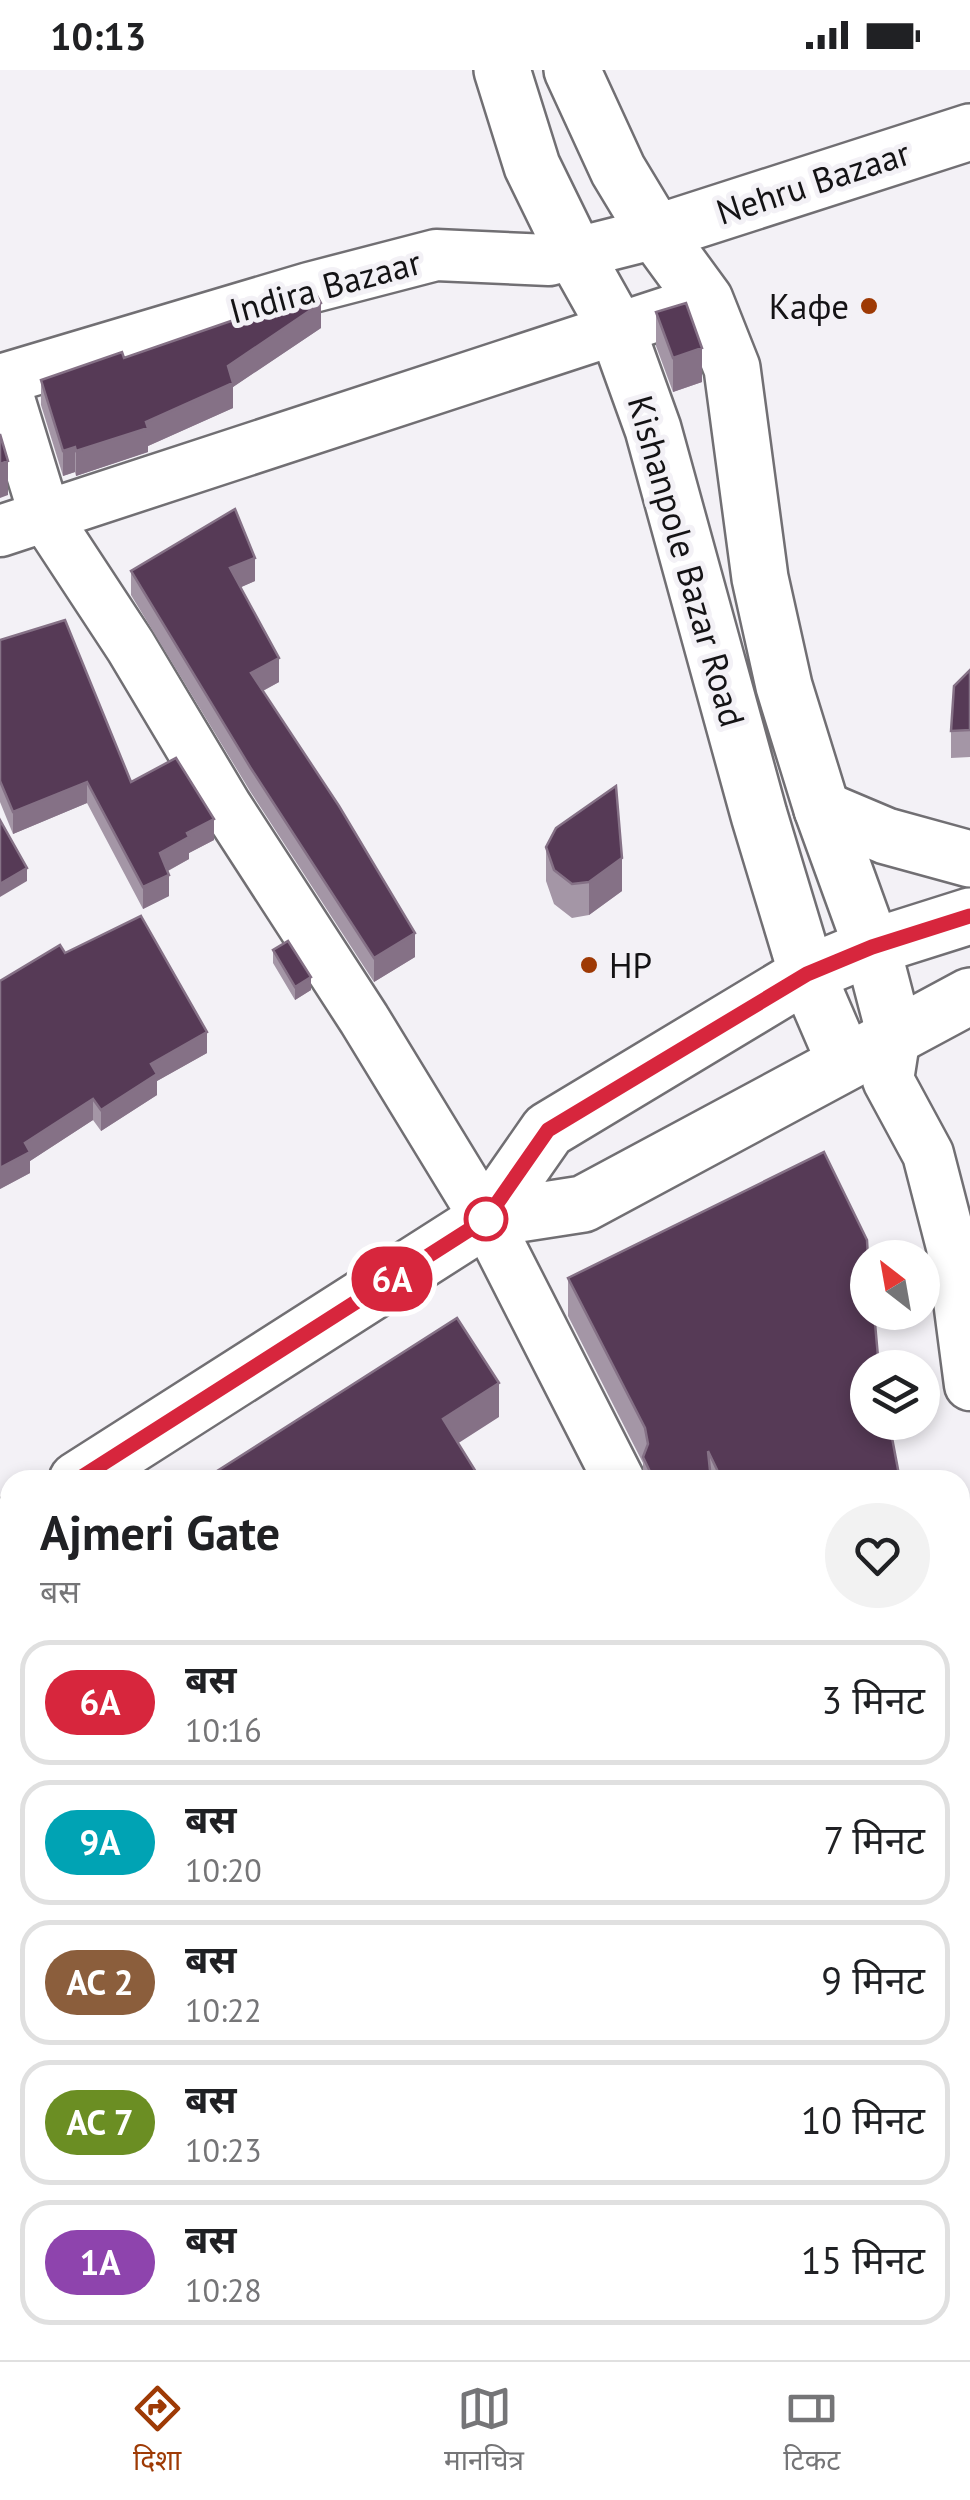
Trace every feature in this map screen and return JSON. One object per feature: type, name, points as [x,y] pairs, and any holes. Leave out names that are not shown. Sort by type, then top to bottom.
[{"type":"main road","name":"Kishanpole Bazar Road","points":[[502,70],[532,166],[574,254],[617,329],[652,429],[807,974],[876,1059]]},
{"type":"main road","points":[[572,70],[618,170],[656,233],[705,300],[732,368],[760,578],[784,686],[822,809],[872,947],[876,1059]]},
{"type":"main road","name":"Nehru Bazaar","points":[[656,233],[970,132]]},
{"type":"main road","points":[[822,809],[886,836],[970,860]]},
{"type":"main road","points":[[98,1470],[486,1219],[548,1130],[807,974],[872,947],[970,916]]},
{"type":"main road","points":[[486,1219],[583,1204],[876,1059],[970,996]]},
{"type":"street","name":"Indira Bazaar","points":[[2,379],[436,255],[549,260],[656,233]]},
{"type":"street","points":[[22,523],[705,300]]},
{"type":"street","points":[[2,379],[22,523],[131,647],[226,806],[486,1219],[614,1470]]},
{"type":"street","points":[[876,1059],[928,1154],[952,1247],[970,1385]]},
{"type":"building","points":[[315,292],[321,303],[228,366],[233,383],[146,422],[148,428],[76,451],[75,447],[63,451],[41,380],[122,352],[124,358]]},
{"type":"building","points":[[686,303],[702,348],[673,358],[656,312]]},
{"type":"building","points":[[0,434],[8,461],[0,464]]},
{"type":"building","points":[[235,509],[255,558],[230,568],[279,658],[251,673],[339,806],[415,933],[374,958],[250,767],[131,571]]},
{"type":"building","points":[[65,620],[131,782],[176,758],[214,819],[160,853],[169,875],[143,887],[87,782],[13,812],[0,781],[0,640]]},
{"type":"building","points":[[970,670],[970,730],[951,731],[954,686]]},
{"type":"building","points":[[616,786],[622,858],[589,882],[572,884],[554,870],[546,847],[556,828]]},
{"type":"building","points":[[0,820],[27,868],[0,884]]},
{"type":"building","points":[[141,916],[207,1032],[151,1064],[157,1074],[101,1110],[93,1099],[25,1143],[30,1152],[0,1168],[0,981],[60,945],[65,953]]},
{"type":"building","points":[[288,941],[311,977],[295,987],[273,950]]},
{"type":"building","points":[[824,1152],[867,1240],[850,1240],[850,1330],[876,1330],[877,1350],[850,1350],[850,1440],[892,1440],[898,1470],[717,1470],[708,1451],[710,1470],[649,1470],[643,1457],[648,1444],[645,1428],[568,1278]]},
{"type":"building","points":[[457,1318],[499,1383],[443,1419],[475,1470],[219,1470]]},
{"type":"bus line","name":"6A","points":[[93,1470],[486,1219],[548,1130],[807,974],[872,947],[970,916]]},
{"type":"place","name":"Кафе","points":[[869,306]]},
{"type":"place","name":"HP","points":[[589,965]]}]
